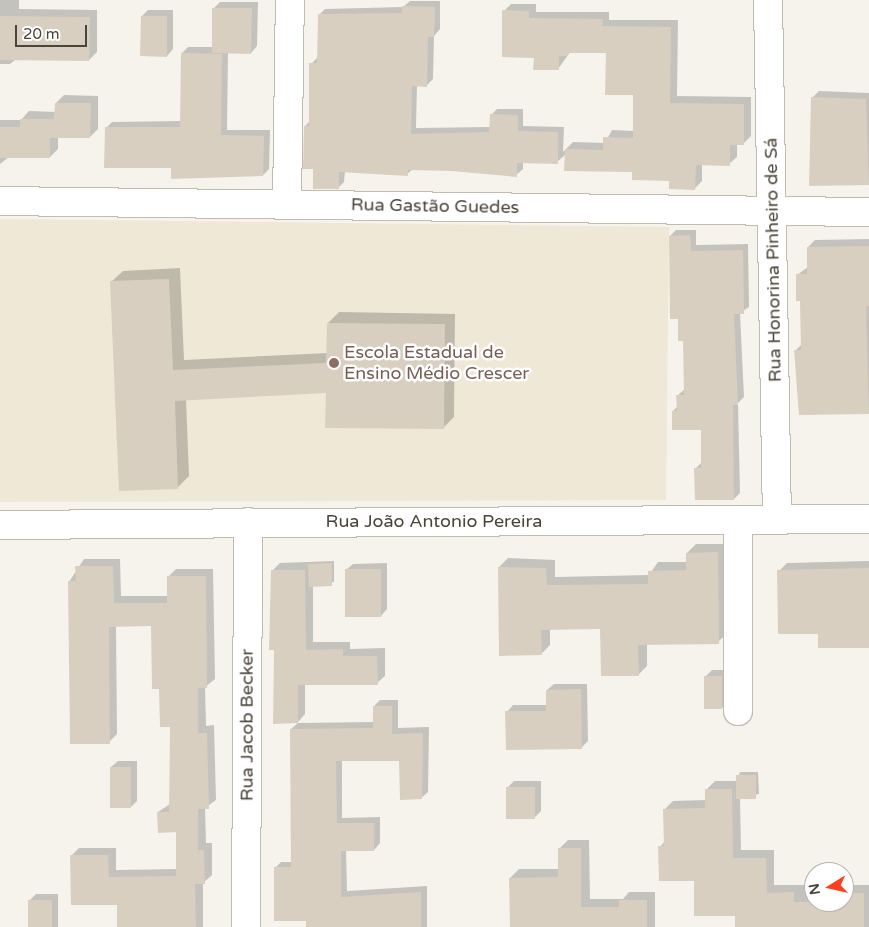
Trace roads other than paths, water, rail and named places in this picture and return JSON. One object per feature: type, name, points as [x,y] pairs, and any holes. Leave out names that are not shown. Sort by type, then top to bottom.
[{"type":"street","points":[[287,205],[290,0]]},
{"type":"street","name":"Rua Honorina Pinheiro de Sá","points":[[768,0],[777,519]]},
{"type":"street","name":"Rua Gastão Guedes","points":[[0,201],[772,209],[869,212]]},
{"type":"street","name":"Rua João Antonio Pereira","points":[[0,526],[248,522],[869,519]]},
{"type":"street","points":[[738,520],[738,711]]},
{"type":"street","name":"Rua Jacob Becker","points":[[246,927],[248,522]]},
{"type":"place","name":"Escola Estadual de Ensino Médio Crescer","points":[[334,363]]}]
